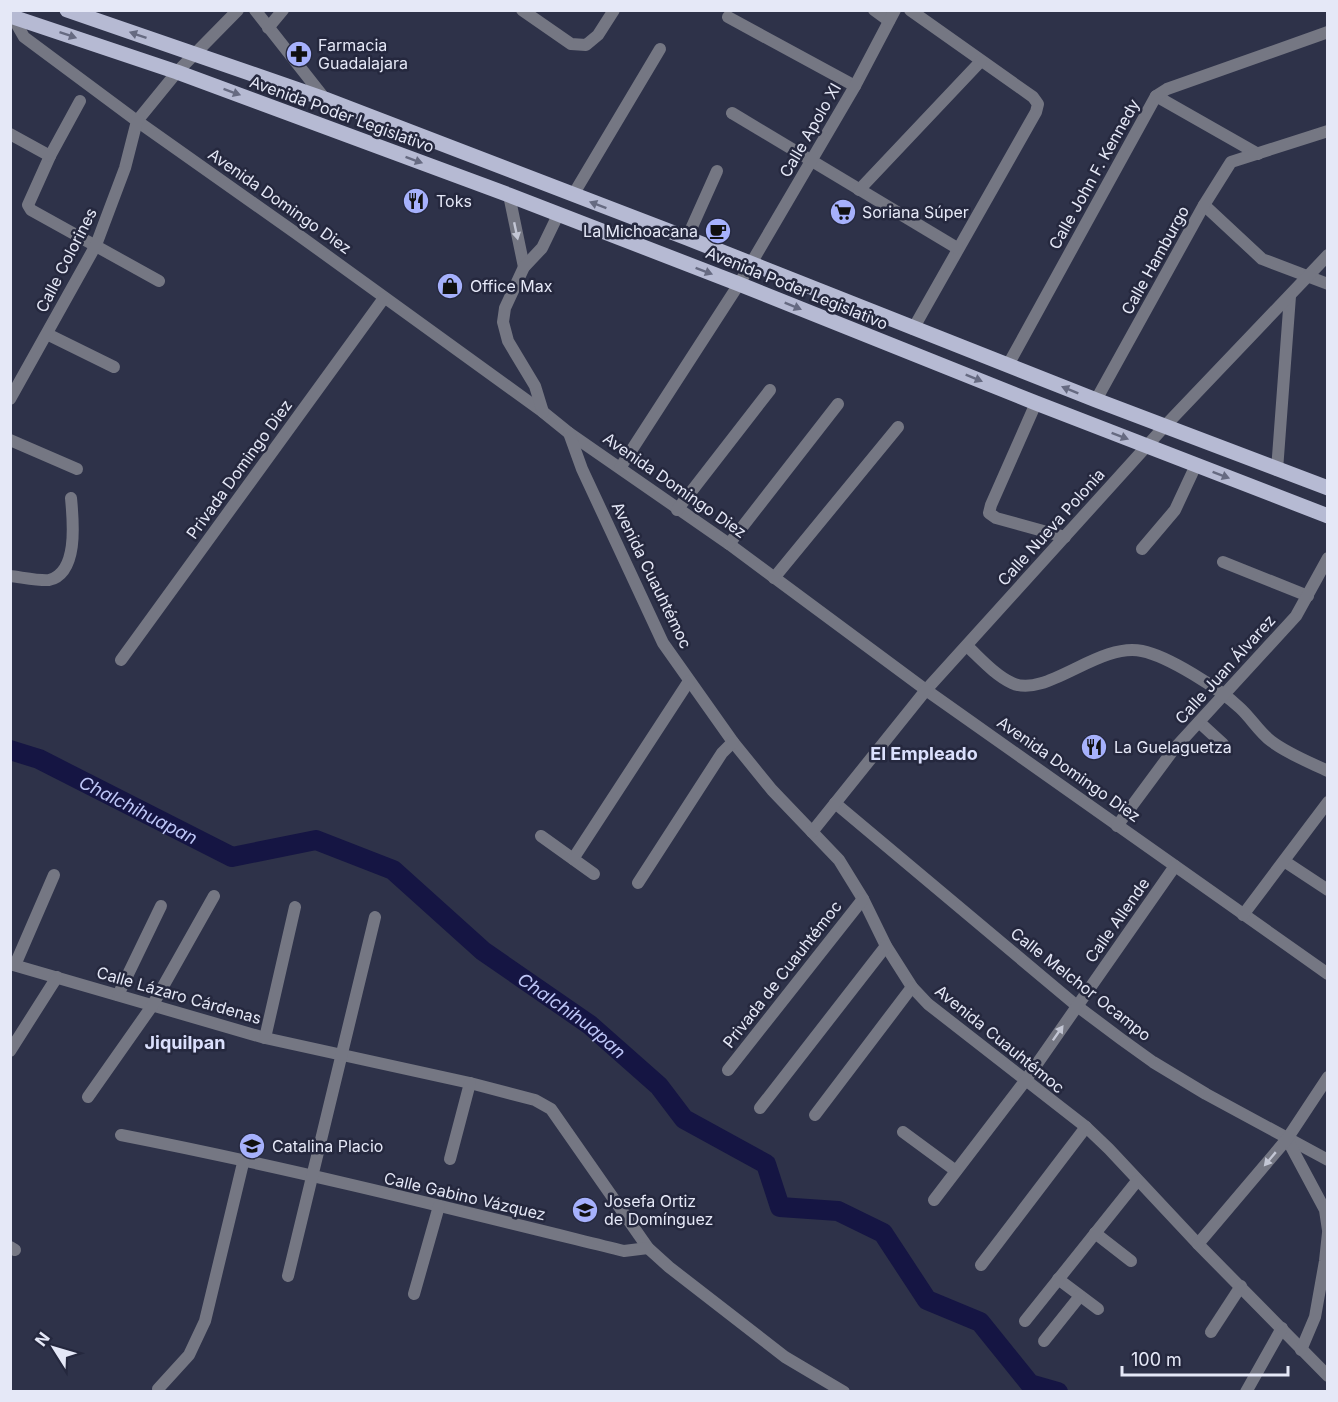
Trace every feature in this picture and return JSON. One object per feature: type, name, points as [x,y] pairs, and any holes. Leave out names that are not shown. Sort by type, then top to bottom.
[{"type":"main road","name":"Avenida Poder Legislativo","points":[[67,10],[325,99],[687,238],[1164,427],[1328,488]]},
{"type":"main road","name":"Avenida Poder Legislativo","points":[[12,16],[177,72],[508,195],[1328,516]]},
{"type":"street","name":"Calle Colorines","points":[[10,399],[96,245],[125,168],[137,121],[177,72],[238,10]]},
{"type":"street","points":[[255,10],[325,99]]},
{"type":"street","points":[[268,28],[283,10]]},
{"type":"street","points":[[522,10],[570,44],[586,45],[598,35],[614,10]]},
{"type":"street","points":[[874,10],[892,16]]},
{"type":"street","points":[[910,10],[1033,97],[1038,104],[1036,112],[913,329]]},
{"type":"street","name":"Avenida Domingo Diez","points":[[12,16],[24,37],[137,121],[297,234],[569,433],[729,544],[926,690],[1328,974]]},
{"type":"street","name":"Calle Apolo XI","points":[[621,468],[739,284],[812,162],[892,16]]},
{"type":"street","points":[[728,17],[855,86]]},
{"type":"street","name":"Calle John F. Kennedy","points":[[1008,365],[1156,96],[1167,89],[1328,32]]},
{"type":"street","points":[[573,195],[660,49]]},
{"type":"street","points":[[859,190],[981,61]]},
{"type":"street","points":[[1156,96],[1258,154]]},
{"type":"street","points":[[80,101],[50,156],[28,205],[31,210],[159,281]]},
{"type":"street","points":[[732,113],[957,248]]},
{"type":"street","name":"Calle Hamburgo","points":[[1096,400],[1231,162],[1328,131]]},
{"type":"street","points":[[10,134],[50,156]]},
{"type":"street","points":[[687,238],[717,171]]},
{"type":"street","points":[[508,195],[524,267]]},
{"type":"street","points":[[1204,206],[1262,260],[1328,284]]},
{"type":"street","points":[[543,412],[535,386],[508,341],[503,322],[509,296],[524,267],[542,248],[558,215]]},
{"type":"street","name":"Calle Nueva Polonia","points":[[812,832],[926,690],[1164,427],[1328,255]]},
{"type":"street","points":[[1277,470],[1290,296]]},
{"type":"street","name":"Privada Domingo Diez","points":[[121,660],[384,298]]},
{"type":"street","points":[[47,334],[114,367]]},
{"type":"street","points":[[677,510],[770,390]]},
{"type":"street","points":[[1036,403],[989,513],[996,518],[1065,537]]},
{"type":"street","points":[[729,544],[838,404]]},
{"type":"street","points":[[774,578],[898,426]]},
{"type":"street","name":"Avenida Cuauhtémoc","points":[[569,433],[582,469],[663,643],[733,742],[772,790],[839,860],[886,946],[912,987],[928,1004],[1086,1127],[1110,1149],[1198,1244],[1328,1376]]},
{"type":"street","points":[[10,440],[77,469]]},
{"type":"street","points":[[1142,549],[1175,510],[1196,465]]},
{"type":"street","points":[[10,576],[49,580],[61,572],[70,557],[74,535],[71,498]]},
{"type":"street","name":"Calle Juan Álvarez","points":[[1117,826],[1174,749],[1296,616],[1328,558]]},
{"type":"street","points":[[1223,562],[1308,596]]},
{"type":"street","points":[[967,646],[1000,676],[1015,685],[1032,686],[1051,680],[1101,656],[1121,650],[1141,651],[1179,667],[1223,695],[1239,707],[1271,741],[1328,771]]},
{"type":"street","points":[[573,859],[689,681]]},
{"type":"street","points":[[1199,722],[1223,744]]},
{"type":"street","points":[[638,883],[722,753],[733,742]]},
{"type":"street","points":[[1243,915],[1328,802]]},
{"type":"street","name":"Calle Melchor Ocampo","points":[[835,803],[1077,1006],[1153,1062],[1328,1160]]},
{"type":"street","points":[[541,836],[594,874]]},
{"type":"street","points":[[1284,861],[1328,890]]},
{"type":"street","name":"Calle Allende","points":[[934,1200],[1025,1081],[1175,866]]},
{"type":"street","points":[[13,965],[54,875]]},
{"type":"street","points":[[88,1097],[152,1006],[214,896]]},
{"type":"street","name":"Privada de Cuauhtémoc","points":[[728,1070],[862,899]]},
{"type":"street","points":[[118,995],[161,906]]},
{"type":"street","points":[[265,1038],[295,907]]},
{"type":"street","points":[[288,1276],[310,1177],[375,916]]},
{"type":"street","points":[[760,1108],[886,946]]},
{"type":"street","name":"Calle Lázaro Cárdenas","points":[[13,965],[265,1038],[470,1083],[535,1100],[550,1109],[648,1248],[785,1357],[829,1388],[844,1392]]},
{"type":"street","points":[[10,1051],[57,977]]},
{"type":"street","points":[[815,1115],[912,987]]},
{"type":"street","points":[[1198,1244],[1287,1139],[1328,1077]]},
{"type":"street","points":[[450,1158],[470,1083]]},
{"type":"street","points":[[981,1265],[1086,1127]]},
{"type":"street","points":[[903,1132],[956,1171]]},
{"type":"street","name":"Calle Gabino Vázquez","points":[[121,1135],[244,1159],[310,1177],[624,1251],[648,1248]]},
{"type":"street","points":[[1287,1139],[1325,1210],[1328,1231],[1324,1291],[1301,1350]]},
{"type":"street","points":[[158,1389],[189,1355],[206,1321],[244,1159]]},
{"type":"street","points":[[1024,1321],[1137,1180]]},
{"type":"street","points":[[414,1294],[439,1206]]},
{"type":"street","points":[[1095,1233],[1131,1261]]},
{"type":"street","points":[[1058,1279],[1098,1309]]},
{"type":"street","points":[[1211,1332],[1241,1286]]},
{"type":"street","points":[[1044,1341],[1080,1296]]},
{"type":"street","points":[[1246,1392],[1282,1328]]},
{"type":"waterway","name":"Chalchihuapan","points":[[10,750],[39,759],[232,857],[316,840],[393,870],[483,951],[590,1025],[659,1086],[684,1119],[766,1164],[780,1207],[838,1211],[883,1233],[927,1300],[980,1322],[1030,1384],[1058,1392]]},
{"type":"place","name":"Farmacia Guadalajara","points":[[299,54]]},
{"type":"place","name":"Toks","points":[[416,201]]},
{"type":"place","name":"Soriana Súper","points":[[843,212]]},
{"type":"place","name":"La Michoacana","points":[[718,231]]},
{"type":"place","name":"Office Max","points":[[450,286]]},
{"type":"place","name":"La Guelaguetza","points":[[1094,747]]},
{"type":"place","name":"Catalina Placio","points":[[252,1146]]},
{"type":"place","name":"Josefa Ortiz de Domínguez","points":[[585,1210]]},
{"type":"district","name":"El Empleado","points":[[924,753]]},
{"type":"district","name":"Jiquilpan","points":[[185,1042]]}]
